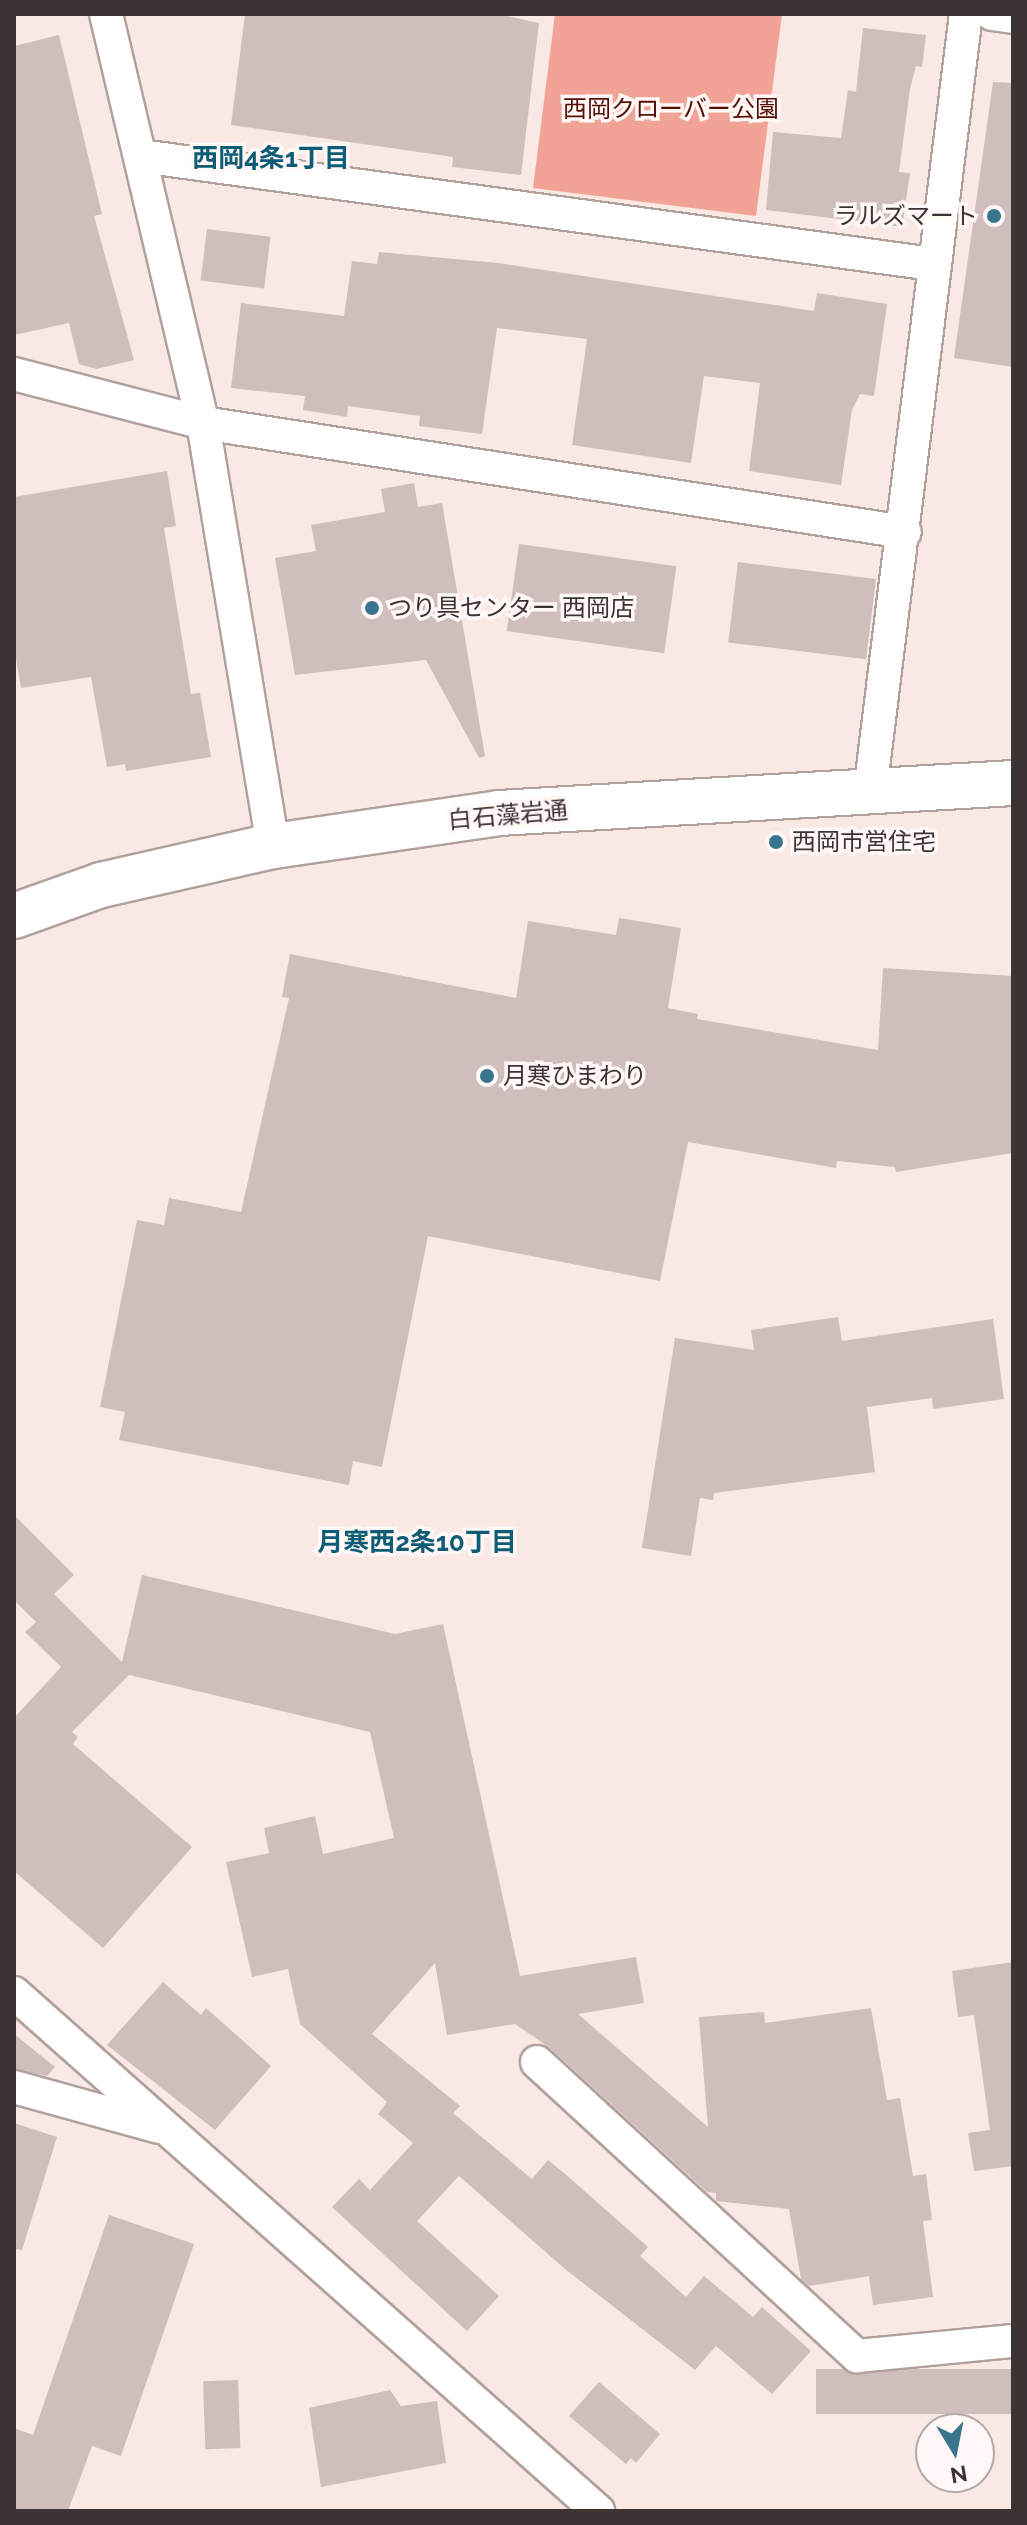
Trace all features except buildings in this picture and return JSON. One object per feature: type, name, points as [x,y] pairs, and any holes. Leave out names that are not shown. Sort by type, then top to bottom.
[{"type":"main road","name":"白石藻岩通","points":[[14,916],[101,885],[273,846],[499,813],[1013,783]]},
{"type":"street","points":[[106,14],[203,423],[273,846]]},
{"type":"street","points":[[870,792],[905,532],[933,264],[966,14]]},
{"type":"street","points":[[992,14],[1013,17]]},
{"type":"street","points":[[141,156],[933,264]]},
{"type":"street","points":[[14,374],[203,423],[905,532]]},
{"type":"street","points":[[14,1993],[598,2511]]},
{"type":"street","points":[[537,2062],[857,2356],[1013,2341]]},
{"type":"street","points":[[14,2087],[166,2129]]},
{"type":"green space","name":"西岡クローバー公園","points":[[555,14],[782,14],[756,216],[533,188]]},
{"type":"place","name":"ラルズマート","points":[[994,216]]},
{"type":"place","name":"つり具センター 西岡店","points":[[372,608]]},
{"type":"place","name":"西岡市営住宅","points":[[776,842]]},
{"type":"place","name":"月寒ひまわり","points":[[487,1076]]},
{"type":"district","name":"西岡4条1丁目","points":[[271,159]]},
{"type":"district","name":"月寒西2条10丁目","points":[[417,1543]]}]
